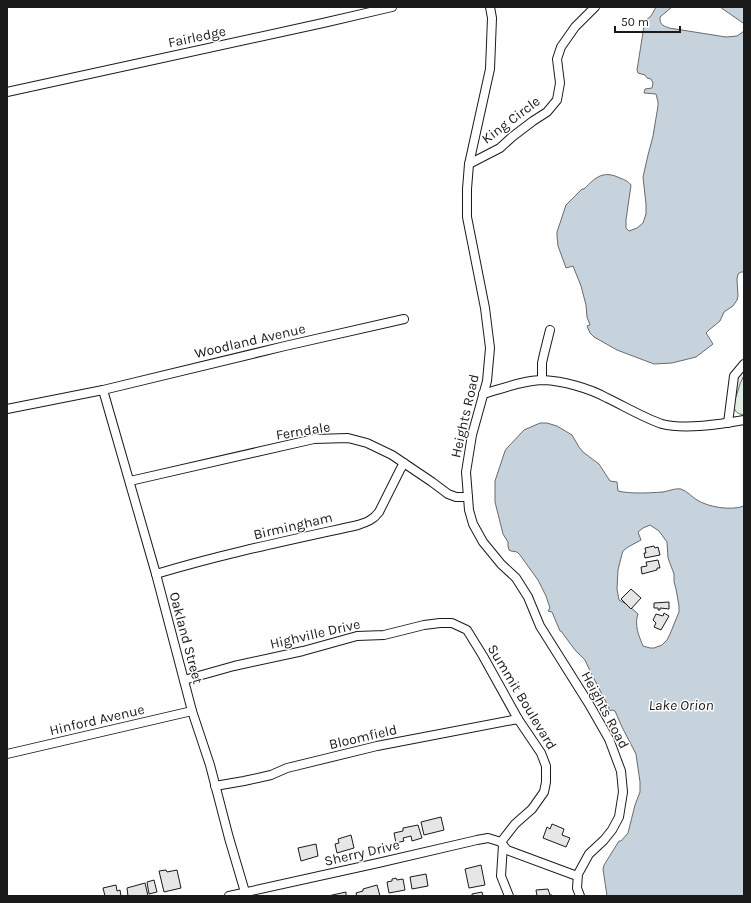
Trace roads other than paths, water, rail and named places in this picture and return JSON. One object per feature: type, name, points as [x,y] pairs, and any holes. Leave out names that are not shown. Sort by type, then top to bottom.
[{"type":"street","name":"Fairledge","points":[[7,92],[392,7]]},
{"type":"street","name":"Heights Road","points":[[490,7],[492,18],[490,70],[469,164],[467,189],[467,217],[485,308],[490,348],[488,370],[472,435],[466,472],[469,510],[483,542],[501,564],[516,578],[528,597],[540,626],[609,739],[621,772],[623,792],[619,818],[604,840],[589,854],[577,876]]},
{"type":"street","name":"King Circle","points":[[469,164],[500,148],[533,120],[547,112],[557,100],[560,83],[557,59],[561,47],[575,27],[595,7]]},
{"type":"street","name":"Woodland Avenue","points":[[7,410],[104,390],[404,319]]},
{"type":"street","points":[[542,380],[542,363],[550,330]]},
{"type":"street","points":[[728,423],[734,376],[744,364]]},
{"type":"street","points":[[483,394],[520,383],[542,380],[563,383],[586,389],[663,424],[686,427],[744,420]]},
{"type":"street","name":"Oakland Street","points":[[104,390],[156,574],[192,711],[210,765],[245,892]]},
{"type":"street","name":"Ferndale","points":[[130,481],[314,439],[348,438],[367,443],[392,455],[448,494],[456,497],[468,497]]},
{"type":"street","name":"Birmingham","points":[[156,574],[185,565],[368,522],[376,517],[380,512],[404,463]]},
{"type":"street","name":"Highville Drive","points":[[184,680],[234,666],[303,651],[357,636],[384,635],[440,622],[452,623]]},
{"type":"street","name":"Summit Boulevard","points":[[452,623],[467,630],[518,719],[541,754],[546,766],[546,782],[544,792],[532,809],[515,824],[502,843]]},
{"type":"street","name":"Hinford Avenue","points":[[7,754],[192,711]]},
{"type":"street","name":"Bloomfield","points":[[215,786],[244,782],[271,775],[287,768],[377,746],[518,719]]},
{"type":"street","name":"Sherry Drive","points":[[229,896],[488,838],[502,843],[507,850],[577,876]]},
{"type":"street","points":[[502,843],[501,876],[509,896]]},
{"type":"street","points":[[577,876],[577,888],[580,896]]},
{"type":"water","points":[[656,7],[672,7],[660,17],[660,22],[669,28],[726,37],[737,36],[744,31],[744,272],[738,274],[737,300],[733,306],[724,312],[720,321],[706,333],[713,344],[696,357],[672,363],[654,364],[617,350],[594,337],[590,333],[587,326],[590,325],[581,286],[573,266],[566,268],[558,246],[557,232],[566,205],[592,181],[604,175],[614,176],[629,182],[631,185],[626,228],[629,231],[637,228],[643,223],[646,214],[646,204],[643,177],[653,136],[658,102],[656,94],[644,93],[645,89],[652,88],[653,83],[651,79],[638,73],[637,70],[644,26],[646,20],[651,16]]},
{"type":"water","points":[[720,7],[744,7],[744,24],[743,23]]},
{"type":"water","name":"Lake Orion","points":[[540,423],[547,423],[557,426],[572,435],[583,452],[599,464],[610,481],[617,482],[618,491],[629,493],[646,493],[681,489],[697,500],[713,506],[733,508],[744,506],[744,896],[607,896],[603,869],[604,865],[619,841],[621,841],[628,833],[640,792],[636,754],[615,711],[609,711],[609,708],[585,660],[560,631],[552,612],[548,611],[550,608],[538,580],[520,555],[517,552],[509,550],[508,542],[503,534],[495,502],[495,481],[505,451],[524,430]],"holes":[[[650,525],[659,531],[667,542],[668,558],[674,574],[679,612],[667,640],[662,645],[650,648],[643,646],[640,638],[637,626],[638,614],[628,605],[619,600],[617,589],[618,570],[623,551],[641,540],[638,532]]]}]
